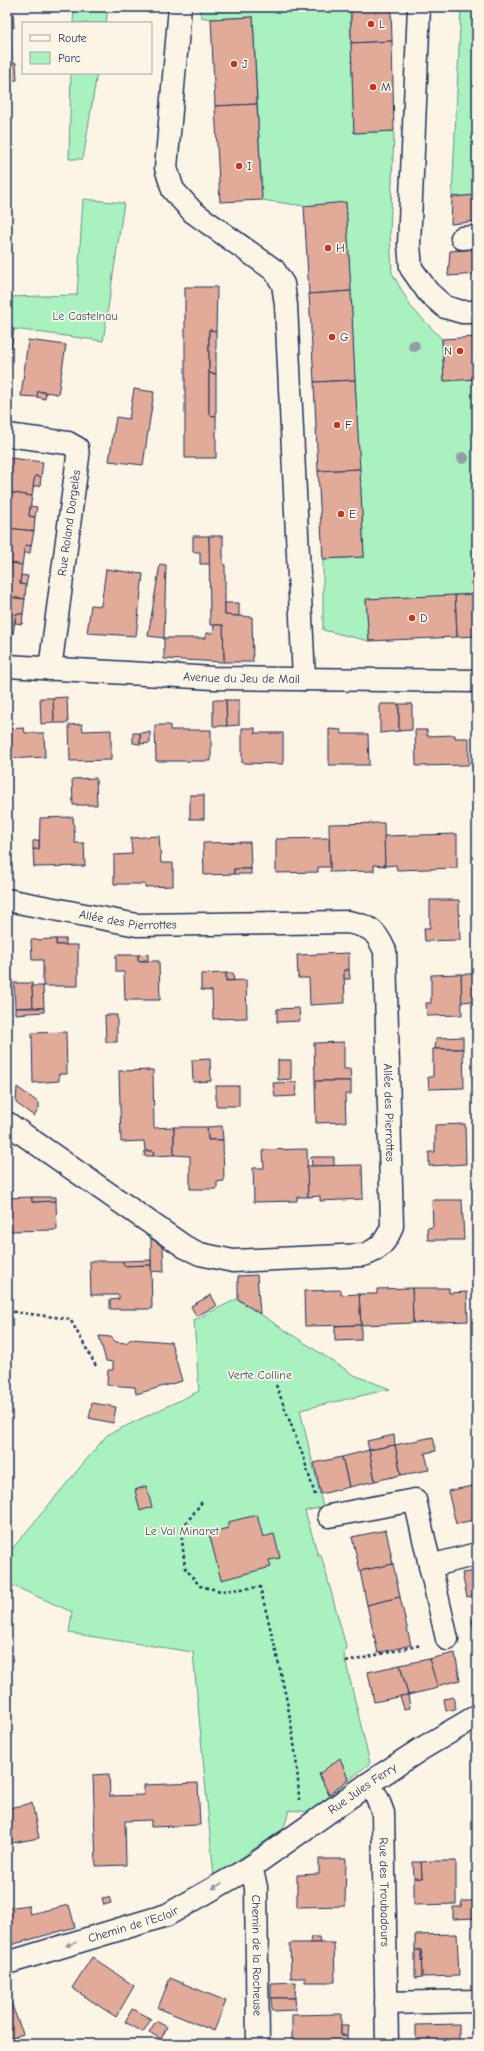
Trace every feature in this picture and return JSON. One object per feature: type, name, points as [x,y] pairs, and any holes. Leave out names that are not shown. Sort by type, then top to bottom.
[{"type":"street","points":[[180,7],[166,168],[173,190],[193,212],[274,270],[283,284],[286,305],[304,680]]},
{"type":"street","points":[[419,7],[409,245],[411,268],[428,292],[445,307],[462,312],[477,312]]},
{"type":"street","name":"Rue Roland Dorgelès","points":[[7,435],[68,443],[77,448],[78,457],[50,669]]},
{"type":"street","name":"Avenue du Jeu de Mail","points":[[7,666],[213,678],[477,681]]},
{"type":"street","name":"Allée des Pierrottes","points":[[7,900],[137,925],[348,922],[363,926],[377,933],[385,951],[392,1226],[388,1237],[380,1246],[373,1252],[362,1255],[233,1261],[200,1254],[185,1247],[7,1123]]},
{"type":"street","points":[[329,1516],[415,1500],[447,1639]]},
{"type":"street","points":[[430,1566],[477,1554]]},
{"type":"street","name":"Rue Jules Ferry","points":[[251,1867],[368,1784],[477,1716]]},
{"type":"street","name":"Rue des Troubadours","points":[[368,1784],[383,1813],[387,2044]]},
{"type":"street","name":"Chemin de l'Eclair","points":[[7,1963],[167,1915],[251,1867]]},
{"type":"street","name":"Chemin de la Rocheuse","points":[[251,1867],[256,1888],[258,2044]]},
{"type":"street","points":[[386,2004],[477,2001]]},
{"type":"path","points":[[7,1311],[70,1319],[96,1366]]},
{"type":"path","points":[[276,1385],[303,1456],[318,1508],[329,1516]]},
{"type":"path","points":[[202,1502],[181,1530],[185,1568],[200,1586],[221,1591],[260,1587],[281,1669],[298,1780],[300,1832]]},
{"type":"path","points":[[346,1662],[424,1644]]},
{"type":"green space","points":[[74,7],[108,7],[106,22],[73,22]]},
{"type":"green space","points":[[199,7],[350,7],[354,133],[394,131],[390,234],[392,273],[411,307],[442,339],[444,380],[477,379],[477,594],[366,600],[369,641],[323,630],[323,559],[364,557],[346,203],[304,206],[262,200],[253,17],[211,19],[201,17]]},
{"type":"green space","points":[[461,7],[477,7],[477,195],[452,197]]},
{"type":"green space","points":[[71,74],[97,74],[83,159],[69,159]]},
{"type":"green space","name":"Le Castelnau","points":[[83,199],[124,203],[103,341],[7,328],[7,297],[77,295]]},
{"type":"green space","name":"Le Val Minaret","points":[[237,1299],[354,1375],[390,1389],[300,1410],[323,1507],[305,1511],[318,1555],[321,1555],[346,1646],[344,1655],[370,1763],[310,1812],[289,1810],[284,1828],[214,1877],[193,1652],[69,1633],[72,1612],[7,1583],[7,1555],[107,1435],[199,1391],[194,1320]]},
{"type":"building","points":[[7,7],[9,7],[10,13],[13,12],[14,28],[11,27],[12,63],[16,63],[17,80],[7,80]]},
{"type":"building","name":"L","points":[[351,7],[391,7],[392,41],[351,43]]},
{"type":"building","name":"J","points":[[253,17],[257,104],[215,106],[211,19]]},
{"type":"building","name":"M","points":[[392,41],[394,131],[354,133],[351,43]]},
{"type":"building","name":"I","points":[[257,104],[262,200],[220,202],[215,106]]},
{"type":"building","points":[[477,195],[477,221],[451,224],[452,197]]},
{"type":"building","name":"H","points":[[346,202],[351,291],[309,294],[304,206]]},
{"type":"building","points":[[477,249],[477,274],[448,276],[450,251]]},
{"type":"building","points":[[185,287],[217,287],[216,331],[209,330],[209,415],[216,416],[216,458],[185,458]]},
{"type":"building","name":"G","points":[[351,291],[355,380],[314,382],[309,294]]},
{"type":"building","points":[[7,328],[14,329],[11,348],[7,348]]},
{"type":"building","points":[[209,330],[216,331],[216,374],[209,373]]},
{"type":"building","name":"N","points":[[477,337],[477,379],[444,381],[442,339]]},
{"type":"building","points":[[28,340],[66,345],[58,394],[38,391],[37,397],[21,396]]},
{"type":"building","points":[[209,373],[216,374],[216,416],[209,415]]},
{"type":"building","name":"F","points":[[355,380],[360,469],[318,471],[314,382]]},
{"type":"building","points":[[134,389],[154,392],[143,465],[109,461],[116,417],[129,419]]},
{"type":"building","points":[[38,391],[46,393],[45,399],[37,397]]},
{"type":"building","points":[[10,458],[43,462],[41,477],[35,476],[32,496],[7,492]]},
{"type":"building","name":"E","points":[[360,469],[364,557],[323,559],[318,471]]},
{"type":"building","points":[[35,476],[41,477],[40,486],[33,486]]},
{"type":"building","points":[[7,492],[32,496],[29,516],[35,517],[34,531],[7,528]]},
{"type":"building","points":[[30,506],[37,507],[35,517],[29,516]]},
{"type":"building","points":[[7,528],[34,531],[31,546],[25,545],[22,565],[7,562]]},
{"type":"building","points":[[193,536],[209,536],[210,564],[200,564],[200,552],[193,552]]},
{"type":"building","points":[[209,536],[223,536],[223,564],[225,565],[225,615],[252,617],[253,662],[224,662],[223,625],[210,625]]},
{"type":"building","points":[[25,545],[31,546],[30,553],[24,553]]},
{"type":"building","points":[[7,562],[22,565],[20,584],[26,585],[25,599],[7,597]]},
{"type":"building","points":[[160,564],[166,565],[164,638],[148,636]]},
{"type":"building","points":[[106,569],[143,574],[136,636],[87,633],[91,605],[101,606]]},
{"type":"building","points":[[21,575],[28,576],[26,585],[20,584]]},
{"type":"building","points":[[477,594],[477,636],[457,637],[455,595]]},
{"type":"building","name":"D","points":[[455,595],[457,637],[369,641],[366,599]]},
{"type":"building","points":[[7,597],[25,599],[23,614],[16,614],[13,634],[7,634]]},
{"type":"building","points":[[225,603],[239,603],[239,616],[225,615]]},
{"type":"building","points":[[16,614],[23,614],[22,624],[15,623]]},
{"type":"building","points":[[214,625],[223,625],[224,662],[164,659],[164,638],[206,638],[206,633],[213,633]]},
{"type":"building","points":[[67,697],[68,723],[54,723],[53,698]]},
{"type":"building","points":[[40,698],[53,698],[54,723],[41,724]]},
{"type":"building","points":[[213,700],[226,700],[227,726],[213,726]]},
{"type":"building","points":[[226,700],[239,700],[239,725],[227,726]]},
{"type":"building","points":[[380,704],[399,704],[399,731],[380,733]]},
{"type":"building","points":[[399,704],[412,704],[412,730],[399,731]]},
{"type":"building","points":[[82,724],[83,731],[111,730],[111,760],[70,761],[69,725]]},
{"type":"building","points":[[155,725],[170,725],[170,730],[211,730],[211,761],[156,761]]},
{"type":"building","points":[[24,728],[25,733],[44,733],[45,757],[7,759],[7,729]]},
{"type":"building","points":[[242,728],[255,728],[255,733],[283,733],[283,764],[242,763]]},
{"type":"building","points":[[329,729],[341,730],[342,734],[368,734],[369,765],[329,765]]},
{"type":"building","points":[[415,730],[427,730],[427,736],[455,735],[455,738],[469,738],[469,765],[416,766]]},
{"type":"building","points":[[150,732],[150,743],[140,744],[140,733]]},
{"type":"building","points":[[133,733],[140,733],[140,744],[133,743]]},
{"type":"building","points":[[96,778],[97,805],[73,805],[72,779]]},
{"type":"building","points":[[190,795],[204,795],[204,819],[190,819]]},
{"type":"building","points":[[73,817],[75,843],[84,843],[85,866],[34,867],[33,849],[39,849],[40,818]]},
{"type":"building","points":[[384,823],[385,866],[374,865],[374,871],[330,872],[329,824]]},
{"type":"building","points":[[457,834],[457,868],[397,870],[396,865],[385,866],[384,836]]},
{"type":"building","points":[[159,836],[161,863],[173,863],[173,886],[145,887],[145,884],[114,884],[114,855],[132,854],[131,838]]},
{"type":"building","points":[[329,838],[330,867],[318,867],[318,872],[276,873],[276,839]]},
{"type":"building","points":[[39,840],[39,849],[33,849],[33,841]]},
{"type":"building","points":[[250,842],[251,869],[234,869],[234,874],[204,875],[203,843]]},
{"type":"building","points":[[234,869],[251,869],[251,874],[234,874]]},
{"type":"building","points":[[430,900],[459,900],[460,940],[425,941],[424,928],[430,928]]},
{"type":"building","points":[[56,939],[66,939],[66,945],[56,945]]},
{"type":"building","points":[[56,939],[56,945],[78,945],[78,986],[43,986],[43,960],[32,960],[31,940]]},
{"type":"building","points":[[349,953],[349,970],[344,970],[345,1003],[310,1005],[309,978],[298,978],[297,955]]},
{"type":"building","points":[[148,954],[148,960],[138,961],[138,955]]},
{"type":"building","points":[[116,955],[138,955],[138,961],[159,961],[160,1000],[125,1000],[124,972],[116,972]]},
{"type":"building","points":[[344,970],[349,970],[350,979],[344,979]]},
{"type":"building","points":[[226,973],[233,973],[234,980],[226,981]]},
{"type":"building","points":[[226,973],[226,981],[246,980],[247,1018],[213,1019],[212,991],[201,990],[201,974]]},
{"type":"building","points":[[461,974],[475,974],[476,1001],[461,1002]]},
{"type":"building","points":[[461,974],[462,1015],[427,1016],[426,1003],[431,1003],[431,975]]},
{"type":"building","points":[[14,983],[32,983],[33,1007],[15,1008]]},
{"type":"building","points":[[32,986],[43,986],[44,1008],[33,1007]]},
{"type":"building","points":[[15,1008],[44,1008],[44,1012],[15,1014]]},
{"type":"building","points":[[299,1008],[300,1021],[277,1022],[277,1009]]},
{"type":"building","points":[[105,1015],[117,1015],[117,1042],[106,1042]]},
{"type":"building","points":[[66,1032],[67,1074],[59,1074],[59,1081],[33,1083],[32,1033]]},
{"type":"building","points":[[463,1037],[463,1049],[435,1049],[436,1038]]},
{"type":"building","points":[[344,1042],[344,1069],[350,1069],[351,1081],[315,1081],[314,1043]]},
{"type":"building","points":[[433,1049],[463,1049],[464,1088],[429,1089],[428,1077],[433,1077]]},
{"type":"building","points":[[210,1059],[211,1081],[193,1082],[192,1060]]},
{"type":"building","points":[[278,1060],[291,1060],[291,1079],[278,1080]]},
{"type":"building","points":[[153,1070],[154,1128],[174,1127],[174,1155],[154,1156],[153,1151],[145,1151],[144,1141],[121,1142],[119,1071]]},
{"type":"building","points":[[315,1081],[351,1081],[351,1094],[345,1094],[346,1122],[316,1123]]},
{"type":"building","points":[[297,1082],[296,1096],[275,1097],[273,1083]]},
{"type":"building","points":[[216,1086],[239,1086],[239,1106],[216,1106]]},
{"type":"building","points":[[17,1087],[39,1103],[39,1108],[34,1116],[16,1103]]},
{"type":"building","points":[[465,1124],[466,1164],[429,1166],[429,1152],[435,1152],[435,1125]]},
{"type":"building","points":[[222,1126],[223,1140],[208,1140],[207,1127]]},
{"type":"building","points":[[174,1127],[207,1127],[208,1140],[223,1140],[224,1181],[217,1182],[217,1189],[190,1189],[190,1156],[174,1155]]},
{"type":"building","points":[[307,1149],[308,1197],[297,1197],[297,1201],[254,1202],[253,1168],[264,1168],[263,1150]]},
{"type":"building","points":[[145,1151],[153,1151],[154,1156],[144,1156]]},
{"type":"building","points":[[311,1157],[334,1157],[334,1166],[312,1166]]},
{"type":"building","points":[[362,1165],[363,1199],[320,1201],[320,1196],[308,1197],[307,1166]]},
{"type":"building","points":[[32,1197],[32,1202],[56,1201],[57,1230],[8,1231],[7,1198]]},
{"type":"building","points":[[32,1197],[56,1197],[56,1201],[32,1202]]},
{"type":"building","points":[[432,1200],[462,1200],[464,1240],[428,1240],[427,1228],[433,1227]]},
{"type":"building","points":[[151,1238],[163,1247],[164,1272],[151,1271]]},
{"type":"building","points":[[8,1255],[9,1276],[7,1276]]},
{"type":"building","points":[[151,1260],[151,1265],[124,1266],[123,1261]]},
{"type":"building","points":[[90,1261],[123,1261],[124,1266],[151,1265],[152,1309],[110,1309],[110,1300],[119,1299],[119,1295],[91,1295]]},
{"type":"building","points":[[257,1275],[260,1314],[238,1299],[238,1276]]},
{"type":"building","points":[[7,1279],[9,1279],[10,1297],[7,1297]]},
{"type":"building","points":[[412,1288],[449,1288],[449,1293],[467,1292],[468,1321],[413,1323]]},
{"type":"building","points":[[412,1288],[413,1323],[361,1325],[359,1294],[377,1294],[377,1289]]},
{"type":"building","points":[[341,1290],[341,1295],[359,1294],[361,1325],[305,1326],[304,1291]]},
{"type":"building","points":[[211,1295],[217,1306],[196,1316],[191,1306]]},
{"type":"building","points":[[361,1325],[361,1340],[335,1341],[335,1326]]},
{"type":"building","points":[[99,1336],[111,1337],[116,1342],[126,1343],[131,1339],[171,1342],[182,1381],[136,1394],[135,1387],[107,1385],[108,1370],[113,1370],[113,1362],[106,1361]]},
{"type":"building","points":[[92,1403],[116,1407],[113,1423],[89,1418]]},
{"type":"building","points":[[394,1435],[395,1445],[369,1450],[367,1441]]},
{"type":"building","points":[[433,1437],[436,1451],[425,1453],[429,1470],[401,1475],[395,1445]]},
{"type":"building","points":[[395,1445],[401,1475],[375,1481],[369,1450]]},
{"type":"building","points":[[369,1450],[375,1481],[349,1487],[342,1457]]},
{"type":"building","points":[[342,1457],[349,1487],[321,1494],[314,1463]]},
{"type":"building","points":[[477,1485],[477,1519],[456,1524],[448,1491]]},
{"type":"building","points":[[146,1486],[152,1507],[140,1511],[135,1490]]},
{"type":"building","points":[[257,1515],[263,1537],[274,1534],[280,1558],[269,1560],[271,1567],[221,1580],[209,1533],[228,1528],[228,1522]]},
{"type":"building","points":[[386,1530],[393,1564],[360,1571],[352,1537]]},
{"type":"building","points":[[393,1564],[400,1597],[367,1605],[360,1571]]},
{"type":"building","points":[[476,1571],[477,1595],[467,1597],[462,1573]]},
{"type":"building","points":[[400,1597],[411,1645],[378,1653],[367,1605]]},
{"type":"building","points":[[477,1618],[477,1645],[472,1620]]},
{"type":"building","points":[[455,1653],[460,1680],[437,1686],[429,1659]]},
{"type":"building","points":[[429,1659],[438,1688],[408,1695],[400,1665]]},
{"type":"building","points":[[400,1665],[408,1695],[374,1702],[368,1672]]},
{"type":"building","points":[[408,1695],[410,1708],[404,1709],[400,1696]]},
{"type":"building","points":[[453,1697],[456,1709],[446,1711],[444,1699]]},
{"type":"building","points":[[340,1758],[348,1779],[329,1795],[319,1774]]},
{"type":"building","points":[[109,1774],[110,1796],[144,1795],[144,1785],[198,1783],[200,1825],[151,1827],[151,1820],[125,1821],[126,1865],[96,1866],[93,1775]]},
{"type":"building","points":[[7,1795],[10,1808],[32,1803],[39,1838],[7,1844]]},
{"type":"building","points":[[319,1859],[346,1859],[345,1906],[297,1907],[297,1875],[319,1874]]},
{"type":"building","points":[[456,1861],[456,1904],[414,1905],[414,1878],[422,1878],[421,1862]]},
{"type":"building","points":[[413,1862],[421,1862],[422,1878],[414,1878]]},
{"type":"building","points":[[109,1897],[111,1903],[104,1905],[102,1898]]},
{"type":"building","points":[[462,1901],[475,1901],[476,1918],[453,1919],[453,1907],[461,1907]]},
{"type":"building","points":[[28,1905],[30,1914],[69,1905],[75,1927],[7,1946],[7,1908]]},
{"type":"building","points":[[457,1934],[459,1976],[422,1977],[421,1950],[415,1950],[415,1935]]},
{"type":"building","points":[[311,1937],[319,1937],[320,1943],[310,1943]]},
{"type":"building","points":[[290,1943],[334,1943],[335,1982],[305,1982],[305,1978],[291,1978]]},
{"type":"building","points":[[415,1950],[421,1950],[422,1977],[415,1978]]},
{"type":"building","points":[[92,1957],[134,1986],[116,2017],[72,1988]]},
{"type":"building","points":[[170,1978],[226,2001],[214,2031],[158,2008]]},
{"type":"building","points":[[296,1982],[295,1998],[271,1998],[271,1983]]},
{"type":"building","points":[[7,1995],[23,2034],[7,2040]]},
{"type":"building","points":[[271,1998],[295,1998],[296,2010],[272,2011]]},
{"type":"building","points":[[132,2009],[151,2019],[143,2032],[125,2022]]},
{"type":"building","points":[[341,2014],[341,2035],[347,2035],[348,2044],[292,2044],[292,2015]]},
{"type":"building","points":[[156,2021],[167,2027],[161,2039],[149,2032]]},
{"type":"building","points":[[459,2024],[459,2044],[416,2044],[416,2025]]},
{"type":"building","points":[[341,2026],[348,2026],[347,2035],[341,2035]]},
{"type":"place","name":"L","points":[[371,24]]},
{"type":"place","name":"J","points":[[234,64]]},
{"type":"place","name":"M","points":[[373,87]]},
{"type":"place","name":"I","points":[[239,166]]},
{"type":"place","name":"H","points":[[328,248]]},
{"type":"place","name":"G","points":[[332,337]]},
{"type":"place","name":"N","points":[[460,351]]},
{"type":"place","name":"F","points":[[337,425]]},
{"type":"place","name":"E","points":[[341,514]]},
{"type":"place","name":"D","points":[[412,618]]},
{"type":"park label","name":"Verte Colline","points":[[260,1375]]}]
